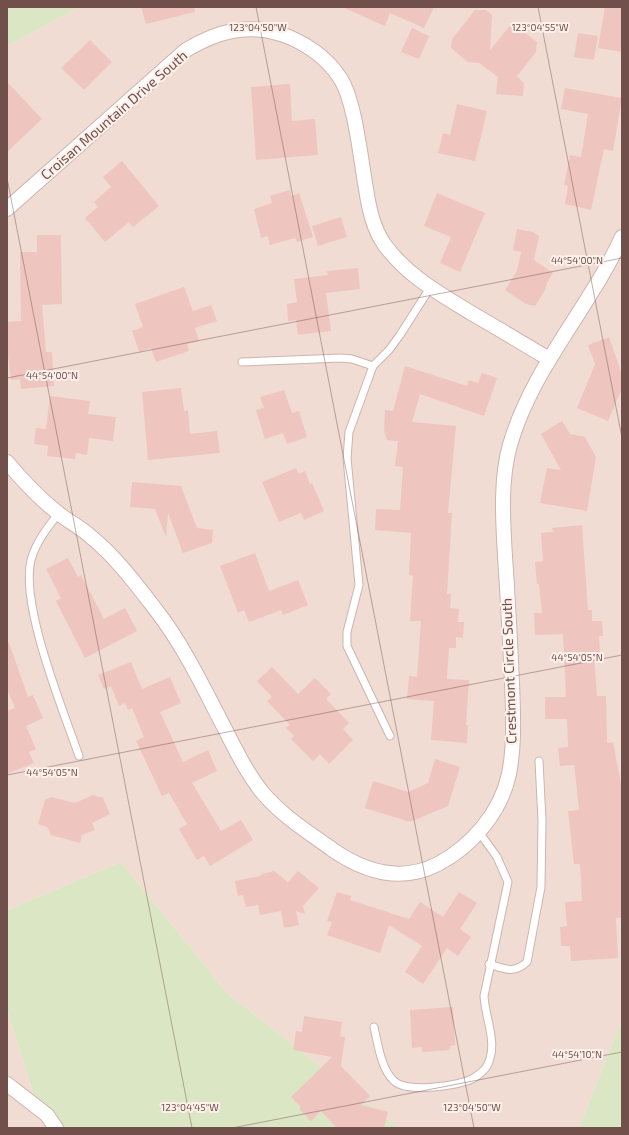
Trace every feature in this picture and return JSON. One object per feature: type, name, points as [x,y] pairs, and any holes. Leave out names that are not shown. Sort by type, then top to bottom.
[{"type":"street","name":"Croisan Mountain Drive South","points":[[7,209],[186,50],[205,38],[221,32],[252,28],[269,30],[304,44],[328,63],[341,78],[350,102],[369,208],[383,242],[395,258],[410,273],[430,288],[549,358]]},
{"type":"street","name":"Crestmont Circle South","points":[[7,462],[32,490],[59,513],[90,536],[116,561],[158,612],[204,689],[246,770],[282,814],[348,860],[373,870],[396,875],[418,872],[436,865],[456,853],[479,832],[492,815],[502,796],[509,775],[512,750],[513,710],[503,527],[506,463],[512,438],[525,404],[549,358],[589,296],[622,237]]},
{"type":"street","points":[[7,1084],[47,1115],[56,1128]]},
{"type":"lane","points":[[390,736],[347,646],[348,632],[359,585],[346,458],[348,439],[373,366],[397,340],[430,288]]},
{"type":"lane","points":[[242,362],[341,358],[352,359],[373,366]]},
{"type":"lane","points":[[59,513],[43,533],[35,548],[31,561],[30,584],[38,629],[49,669],[79,756]]},
{"type":"lane","points":[[489,964],[507,970],[520,969],[527,962],[541,887],[542,820],[539,761]]},
{"type":"lane","points":[[374,1027],[386,1071],[394,1081],[403,1087],[415,1089],[468,1081],[488,1066],[491,1054],[491,1029],[484,1009],[484,996],[489,964],[508,891],[508,882],[497,857],[479,832]]},
{"type":"shaded area","points":[[80,7],[622,7],[622,1019],[579,1128],[399,1128],[227,993],[121,862],[7,910],[7,46]]},
{"type":"shaded area","points":[[7,1010],[44,1128],[7,1128]]},
{"type":"green space","points":[[7,7],[80,7],[7,46]]},
{"type":"green space","points":[[121,862],[227,993],[399,1128],[44,1128],[7,1010],[7,910]]},
{"type":"green space","points":[[622,1019],[622,1128],[579,1128]]},
{"type":"building","points":[[141,7],[194,7],[195,12],[146,24]]},
{"type":"building","points":[[342,7],[434,7],[424,28],[390,13],[385,26]]},
{"type":"building","points":[[605,7],[622,7],[622,52],[598,48]]},
{"type":"building","points":[[475,10],[486,10],[492,15],[490,50],[512,23],[537,42],[536,52],[517,76],[524,83],[523,96],[496,94],[498,77],[479,63],[468,62],[451,48],[452,39]]},
{"type":"building","points":[[412,28],[429,36],[419,59],[401,52]]},
{"type":"building","points":[[578,33],[598,36],[594,60],[574,57]]},
{"type":"building","points":[[90,40],[112,62],[84,90],[61,68]]},
{"type":"building","points":[[7,82],[42,119],[7,152]]},
{"type":"building","points":[[290,84],[292,121],[315,119],[318,155],[256,160],[251,87]]},
{"type":"building","points":[[565,88],[622,98],[613,151],[604,149],[591,210],[565,204],[568,186],[564,185],[570,155],[581,157],[588,114],[561,109]]},
{"type":"building","points":[[457,104],[487,111],[475,161],[438,153],[443,133],[450,135]]},
{"type":"building","points":[[122,161],[159,206],[133,227],[129,222],[105,242],[85,218],[98,207],[94,202],[111,187],[103,177]]},
{"type":"building","points":[[290,190],[291,196],[299,193],[313,237],[297,242],[295,238],[270,245],[268,236],[261,238],[254,209],[272,203],[270,196]]},
{"type":"building","points":[[437,193],[485,213],[460,272],[440,263],[451,237],[424,226]]},
{"type":"building","points":[[341,217],[347,237],[318,246],[312,226]]},
{"type":"building","points":[[517,229],[533,232],[539,236],[534,260],[553,273],[535,306],[526,304],[505,290],[517,271],[521,252],[513,250]]},
{"type":"building","points":[[37,235],[61,235],[62,304],[42,305],[46,352],[52,352],[54,386],[21,389],[20,379],[11,380],[7,348],[7,322],[21,321],[20,252],[37,252]]},
{"type":"building","points":[[358,268],[360,289],[326,293],[331,331],[298,335],[296,320],[288,321],[287,304],[297,302],[294,279],[328,275],[327,271]]},
{"type":"building","points":[[184,287],[193,311],[211,305],[217,321],[195,328],[199,341],[187,344],[189,351],[156,362],[151,348],[139,352],[132,331],[143,327],[135,304]]},
{"type":"building","points":[[609,337],[622,375],[622,392],[620,393],[608,421],[577,408],[595,364],[588,345]]},
{"type":"building","points":[[405,366],[467,386],[469,380],[478,383],[482,373],[497,378],[484,416],[420,394],[412,422],[456,426],[448,513],[452,513],[447,594],[451,594],[450,608],[459,609],[458,622],[464,622],[463,638],[456,637],[456,648],[449,648],[447,679],[469,680],[466,725],[468,725],[467,743],[431,740],[434,701],[407,699],[409,676],[417,677],[421,621],[410,621],[413,576],[409,575],[411,533],[375,530],[376,509],[400,510],[403,467],[395,466],[398,441],[387,440],[384,431],[385,410],[393,411]]},
{"type":"building","points":[[181,388],[184,411],[188,410],[190,434],[217,431],[220,453],[148,460],[142,392]]},
{"type":"building","points":[[284,390],[292,413],[299,411],[307,437],[287,444],[283,433],[265,439],[256,410],[264,408],[260,397]]},
{"type":"building","points":[[50,396],[90,401],[88,414],[116,417],[113,441],[89,438],[87,455],[76,453],[75,459],[47,456],[48,446],[34,444],[36,428],[46,429]]},
{"type":"building","points":[[562,421],[570,434],[585,437],[596,457],[587,511],[540,503],[547,468],[561,470],[541,434]]},
{"type":"building","points":[[296,468],[299,474],[305,471],[324,511],[304,520],[301,513],[279,522],[262,482]]},
{"type":"building","points":[[132,482],[181,486],[197,528],[213,530],[212,543],[183,553],[168,513],[166,537],[155,509],[130,507]]},
{"type":"building","points":[[582,525],[588,610],[592,610],[592,621],[602,621],[603,636],[599,636],[600,654],[594,654],[597,696],[606,696],[607,743],[613,742],[622,789],[622,918],[616,918],[618,958],[571,961],[570,946],[561,946],[560,927],[567,926],[565,902],[582,901],[580,864],[574,864],[568,811],[579,810],[574,765],[560,766],[558,748],[568,747],[567,719],[545,719],[545,697],[566,697],[563,634],[535,635],[534,613],[542,613],[535,562],[543,561],[541,533],[553,532],[552,528]]},
{"type":"building","points":[[255,553],[269,591],[298,580],[308,605],[283,615],[281,610],[249,622],[244,610],[238,613],[220,566]]},
{"type":"building","points":[[68,558],[78,577],[81,575],[104,619],[125,608],[137,631],[85,658],[56,601],[61,598],[46,569]]},
{"type":"building","points":[[9,643],[28,697],[33,695],[43,718],[26,726],[36,749],[29,752],[34,763],[7,774],[7,711],[15,708],[7,689],[7,644]]},
{"type":"building","points":[[131,662],[142,689],[170,677],[181,703],[160,712],[183,762],[208,750],[217,771],[192,783],[221,831],[241,820],[253,840],[210,866],[204,856],[197,860],[179,829],[187,824],[169,793],[162,796],[136,741],[144,737],[132,708],[128,710],[125,703],[119,706],[111,686],[104,689],[98,675]]},
{"type":"building","points":[[272,667],[298,694],[315,678],[331,694],[326,699],[349,723],[343,729],[353,740],[329,764],[320,754],[313,761],[291,739],[294,736],[286,728],[290,725],[267,701],[272,697],[257,681]]},
{"type":"building","points":[[435,759],[460,767],[448,806],[410,822],[365,808],[373,781],[408,792],[428,783]]},
{"type":"building","points":[[93,795],[103,798],[110,814],[92,823],[95,830],[82,835],[80,843],[51,835],[47,827],[38,824],[45,800],[51,797],[75,803]]},
{"type":"building","points":[[274,871],[288,882],[298,871],[319,888],[303,906],[305,914],[296,911],[299,925],[284,928],[281,911],[260,915],[258,905],[246,907],[243,895],[238,896],[235,881],[260,876],[262,874]]},
{"type":"building","points":[[337,892],[351,896],[350,900],[409,919],[420,902],[443,917],[459,892],[477,903],[460,929],[471,937],[458,956],[447,948],[423,984],[405,972],[422,946],[389,925],[380,953],[327,935],[332,922],[327,921]]},
{"type":"building","points":[[453,1007],[455,1045],[450,1046],[450,1050],[422,1052],[422,1047],[412,1048],[410,1010]]},
{"type":"building","points":[[304,1016],[342,1022],[340,1036],[345,1037],[341,1066],[370,1096],[361,1105],[388,1112],[384,1128],[337,1128],[321,1111],[311,1121],[299,1109],[301,1107],[291,1097],[332,1057],[293,1050],[296,1031],[302,1032]]}]
